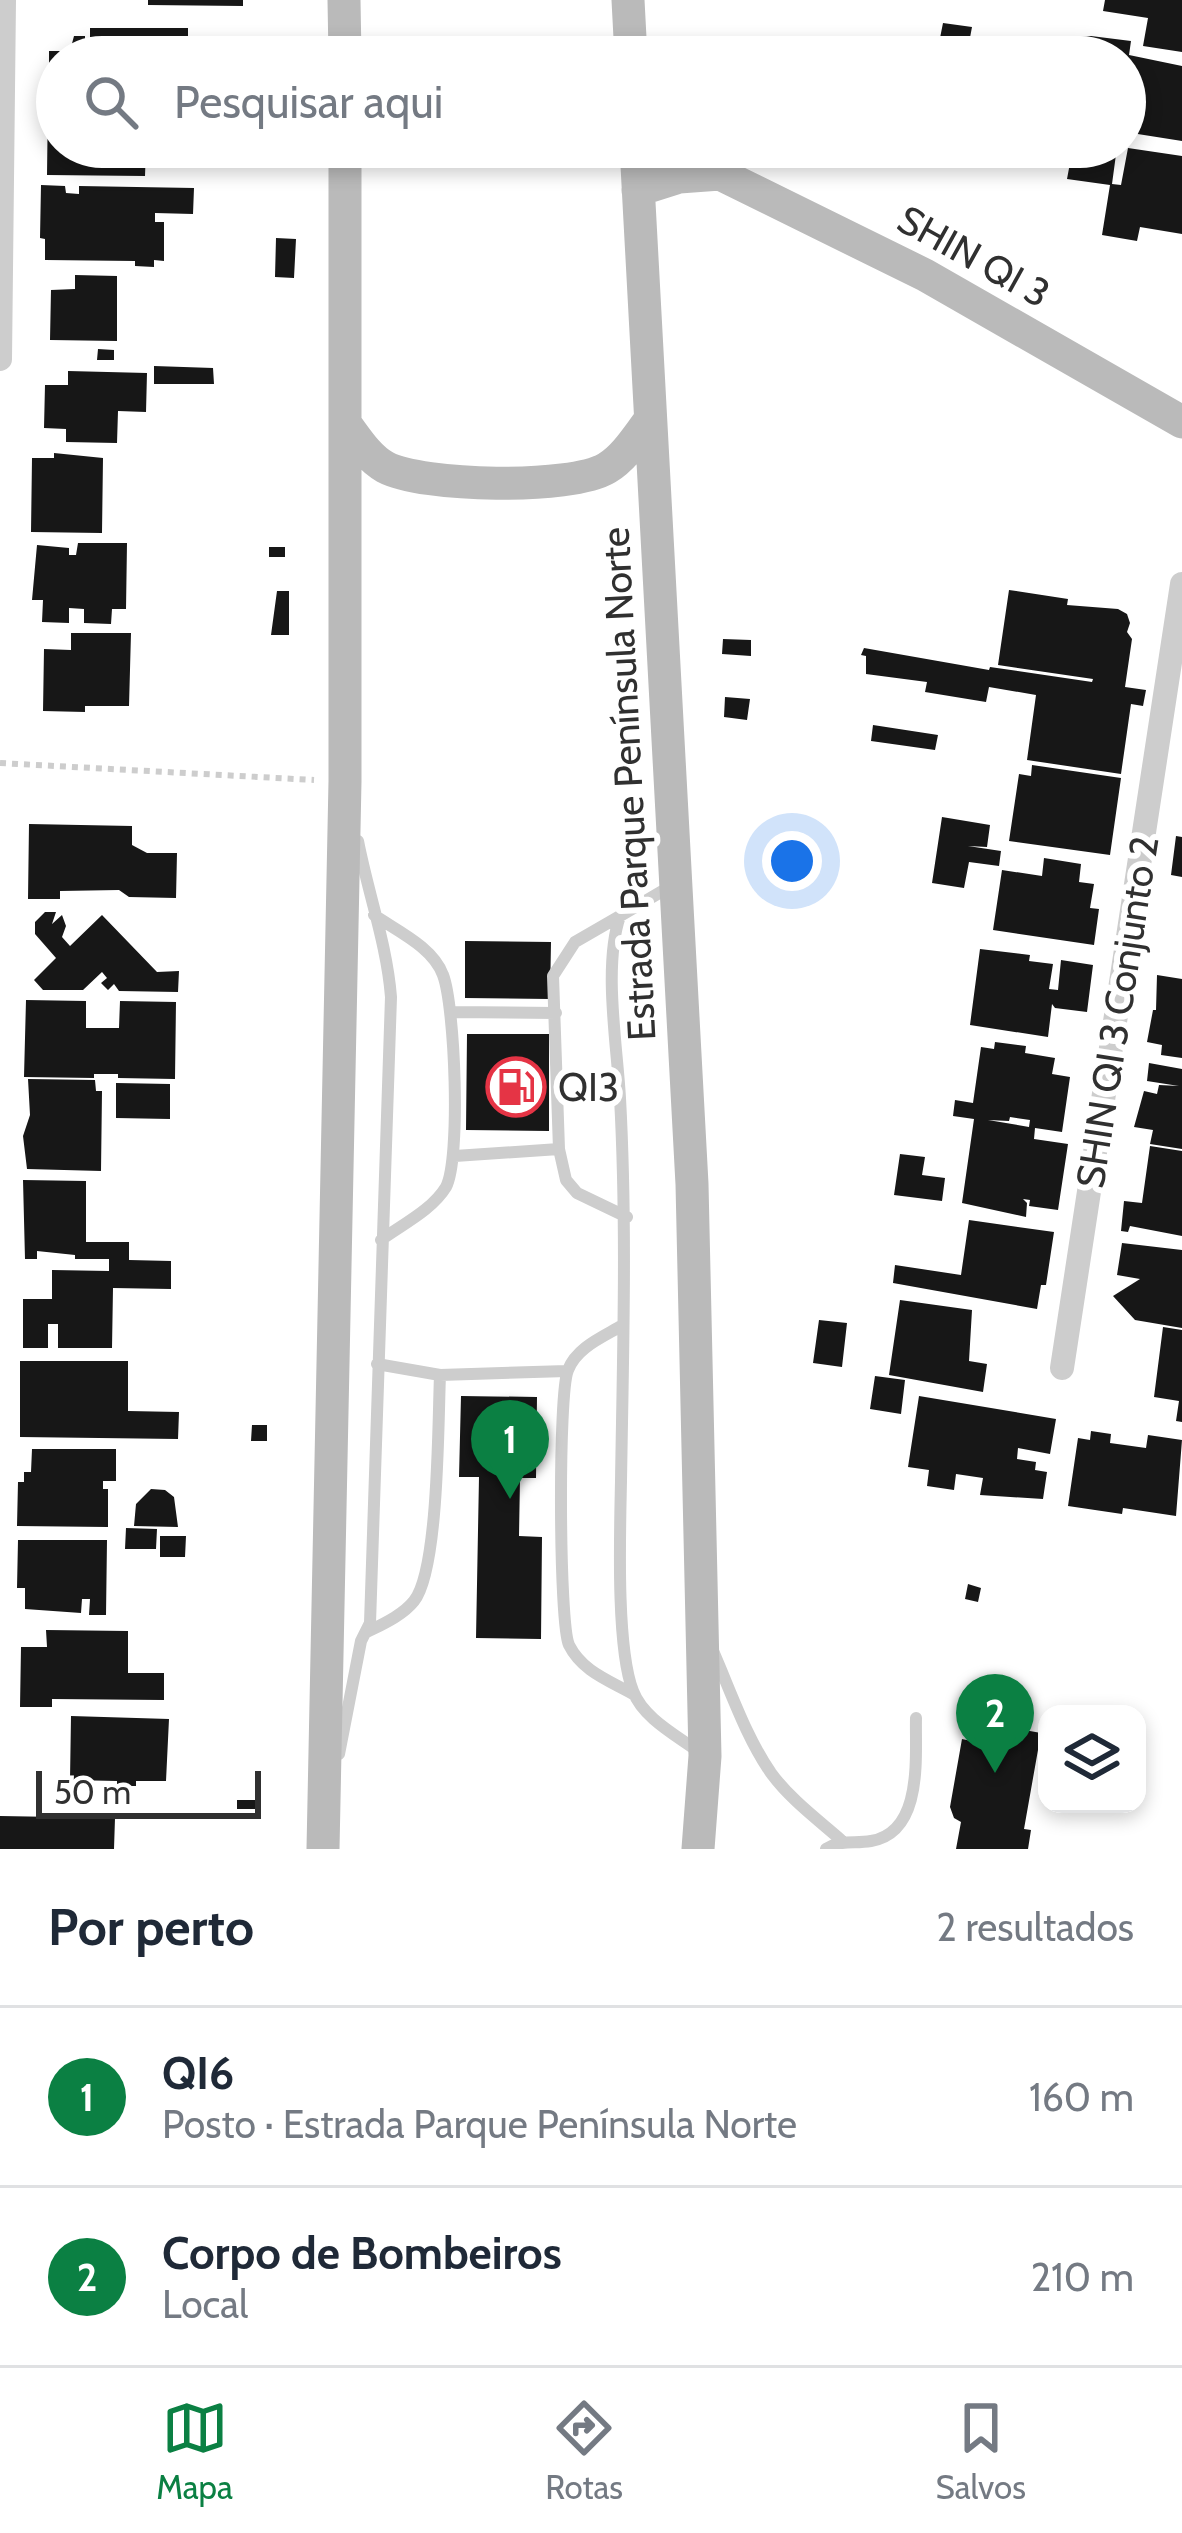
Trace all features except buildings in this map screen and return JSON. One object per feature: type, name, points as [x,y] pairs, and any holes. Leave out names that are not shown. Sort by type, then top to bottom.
[{"type":"main road","points":[[344,0],[344,36]]},
{"type":"main road","points":[[628,0],[630,36]]},
{"type":"main road","points":[[323,1842],[345,781],[345,168]]},
{"type":"main road","name":"Estrada Parque Península Norte","points":[[637,168],[692,1184],[705,1756],[698,1849]]},
{"type":"main road","name":"SHIN QI 3","points":[[712,168],[925,275],[1182,422]]},
{"type":"main road","points":[[638,190],[680,177],[720,174]]},
{"type":"main road","points":[[347,426],[370,456],[401,473],[450,482],[514,482],[569,479],[603,471],[650,420]]},
{"type":"street","points":[[0,359],[4,0]]},
{"type":"street","name":"SHIN QI 3 Conjunto 2","points":[[1062,1368],[1182,584]]},
{"type":"lane","points":[[345,781],[373,914],[388,961],[391,997],[367,1632]]},
{"type":"lane","points":[[627,1217],[577,1193],[566,1180],[559,1149],[553,976],[562,956],[587,932],[677,884]]},
{"type":"lane","points":[[373,914],[429,953],[443,974],[450,1012],[455,1156],[446,1186],[428,1208],[381,1240]]},
{"type":"lane","points":[[620,916],[615,931],[614,994],[627,1217],[620,1540],[633,1694]]},
{"type":"lane","points":[[450,1012],[556,1013]]},
{"type":"lane","points":[[455,1156],[559,1149]]},
{"type":"lane","points":[[623,1325],[579,1351],[567,1371],[561,1408],[565,1634],[584,1667],[633,1694],[648,1714],[705,1756]]},
{"type":"lane","points":[[377,1364],[440,1375],[567,1371]]},
{"type":"lane","points":[[323,1842],[361,1641],[367,1632],[413,1603],[425,1583],[440,1448],[440,1375]]},
{"type":"lane","points":[[703,1627],[771,1773],[841,1840]]},
{"type":"lane","points":[[826,1849],[841,1840],[875,1841],[897,1826],[913,1793],[916,1718]]},
{"type":"path","points":[[0,763],[345,781]]},
{"type":"place","name":"QI3","points":[[516,1087]]},
{"type":"place","name":"QI6","points":[[510,1499]]},
{"type":"place","name":"Corpo de Bombeiros","points":[[995,1773]]}]
